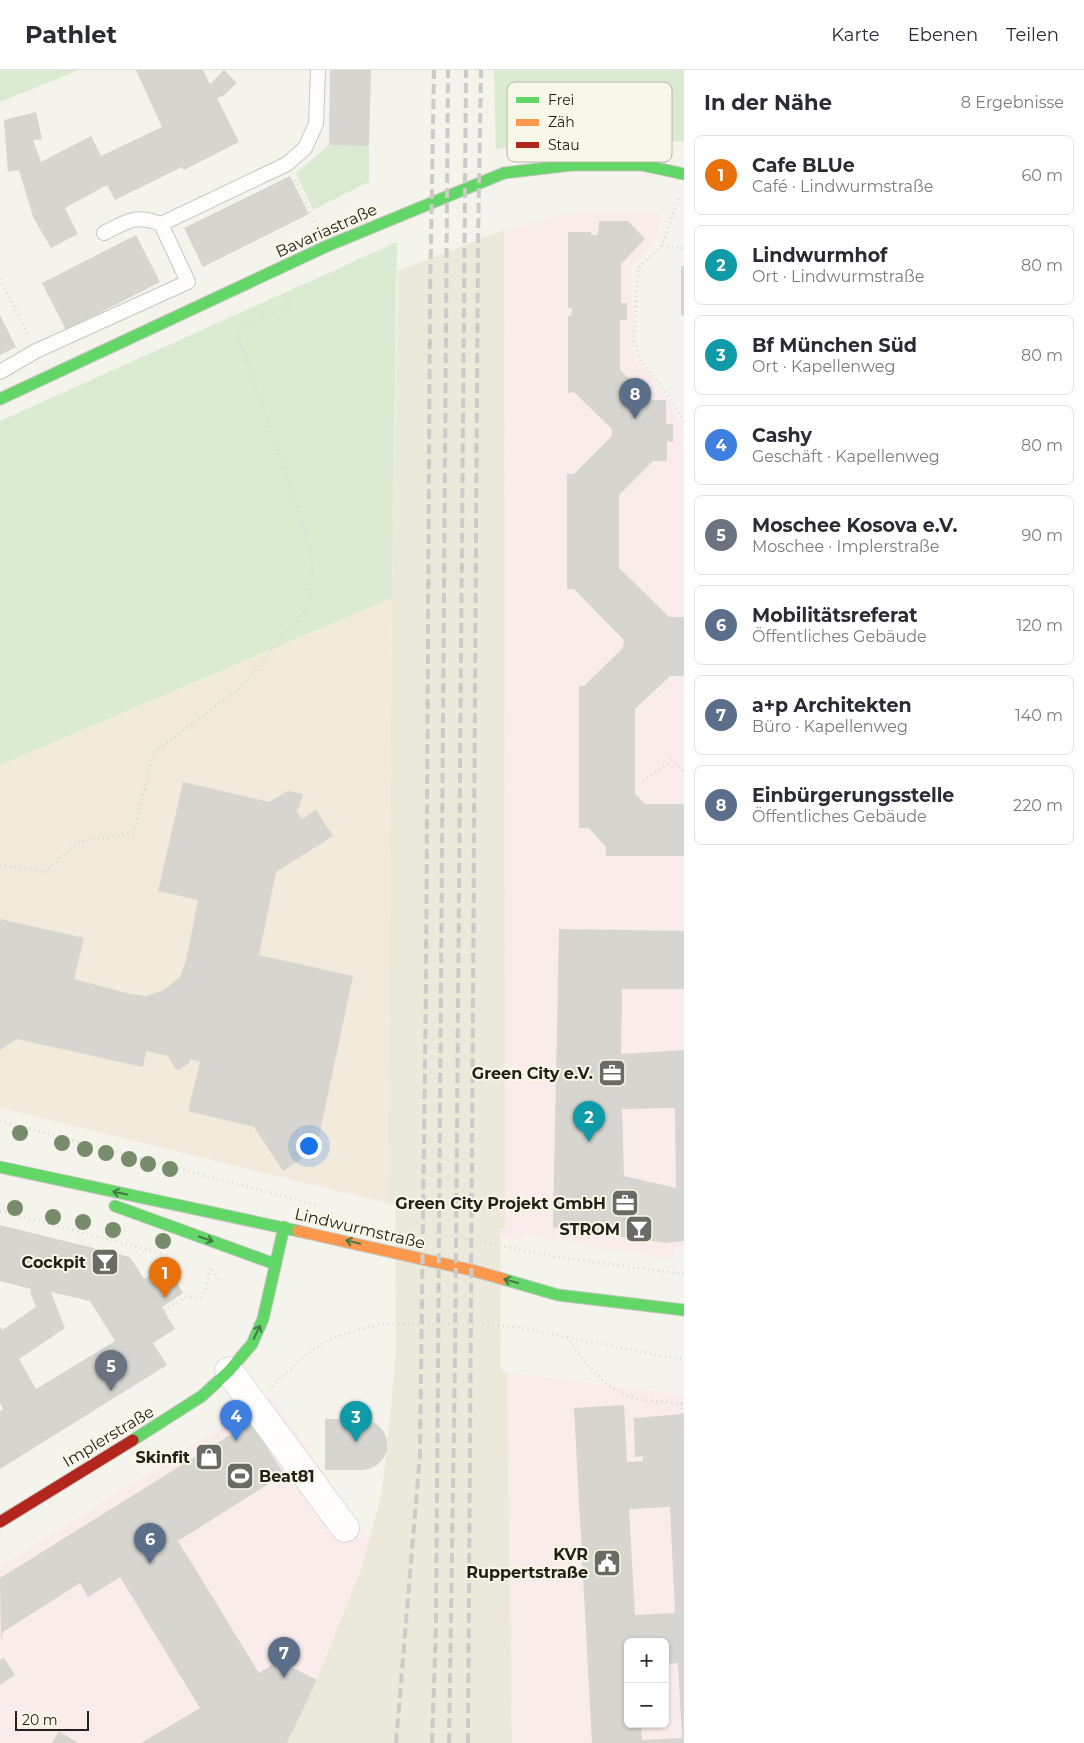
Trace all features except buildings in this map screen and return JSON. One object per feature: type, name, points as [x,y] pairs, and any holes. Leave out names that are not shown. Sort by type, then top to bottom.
[{"type":"main road","name":"Bavariastraße","points":[[0,399],[327,246],[504,173],[572,165],[642,165],[684,174]]},
{"type":"main road","name":"Lindwurmstraße","points":[[0,1167],[29,1175],[284,1227],[471,1270],[558,1295],[684,1310]]},
{"type":"main road","name":"Lindwurmstraße","points":[[29,1175],[99,1200],[274,1270]]},
{"type":"main road","name":"Implerstraße","points":[[0,1522],[169,1418],[202,1396],[229,1371],[247,1351],[259,1330],[269,1299],[284,1227]]},
{"type":"main road","name":"Implerstraße","points":[[256,1299],[274,1270]]},
{"type":"main road","name":"Implerstraße","points":[[229,1371],[238,1345]]},
{"type":"street","points":[[229,1371],[345,1528]]},
{"type":"lane","points":[[104,233],[131,220],[147,219],[162,224],[287,164],[305,148],[316,124],[318,70]]},
{"type":"lane","points":[[0,372],[36,351],[188,282],[162,224]]},
{"type":"path","points":[[296,182],[309,210]]},
{"type":"path","points":[[681,195],[662,245],[638,269],[634,340],[641,360],[669,396],[684,422]]},
{"type":"path","points":[[662,245],[684,248]]},
{"type":"path","points":[[0,279],[36,351]]},
{"type":"path","points":[[0,865],[44,872],[78,842],[134,832],[153,752],[238,690],[308,608],[313,561],[289,480],[238,336],[242,326],[283,308]]},
{"type":"path","points":[[642,781],[672,760],[684,771]]},
{"type":"path","name":"Lindwurmstraße","points":[[0,1121],[319,1206]]},
{"type":"path","points":[[0,1211],[169,1255]]},
{"type":"path","name":"Lindwurmstraße","points":[[433,1232],[557,1257],[684,1274]]},
{"type":"path","points":[[204,1265],[210,1268],[221,1282]]},
{"type":"path","points":[[164,1310],[186,1297],[200,1298],[205,1291],[210,1268]]},
{"type":"path","points":[[252,1403],[308,1352],[332,1338],[367,1327],[384,1324],[476,1324],[515,1327],[663,1356],[684,1358]]},
{"type":"path","points":[[566,1337],[587,1364],[611,1388],[639,1399],[682,1403],[683,1439]]},
{"type":"shaded area","points":[[661,212],[656,240],[632,267],[634,354],[668,399],[682,426],[684,454],[684,1247],[675,1247],[673,1260],[625,1250],[607,1251],[569,1241],[525,1235],[517,1240],[500,1238],[500,1228],[505,1228],[504,230],[567,213]]},
{"type":"shaded area","points":[[504,230],[505,1229],[500,1228],[501,1371],[507,1372],[512,1743],[287,1743],[317,1680],[362,1567],[382,1492],[396,1348],[395,1205],[387,1203],[392,598],[398,271]]},
{"type":"shaded area","points":[[392,598],[387,1203],[0,1108],[0,765]]},
{"type":"shaded area","points":[[507,1372],[684,1395],[684,1743],[512,1743]]},
{"type":"shaded area","points":[[271,1395],[370,1541],[362,1567],[317,1680],[287,1743],[0,1743],[0,1566]]},
{"type":"green space","points":[[0,70],[79,70],[0,102]]},
{"type":"green space","points":[[494,70],[684,70],[684,142],[672,142],[672,82],[507,82],[507,148],[496,149]]},
{"type":"green space","points":[[329,145],[369,146],[369,182],[313,210],[296,173]]},
{"type":"green space","points":[[397,242],[392,598],[0,765],[0,421]]},
{"type":"railway","points":[[396,1743],[420,1454],[426,985],[430,297],[434,70]]},
{"type":"railway","points":[[432,1743],[436,1626],[448,70]]},
{"type":"railway","points":[[449,1743],[455,1361],[466,70]]},
{"type":"railway","points":[[468,1743],[478,244],[481,70]]},
{"type":"traffic: fast","points":[[0,399],[327,246],[504,173],[572,165],[642,165],[684,174]]},
{"type":"traffic: fast","points":[[0,1167],[298,1231]]},
{"type":"traffic: fast","points":[[115,1206],[275,1264]]},
{"type":"traffic: fast","points":[[133,1440],[202,1396],[229,1371],[252,1344],[263,1319],[284,1227]]},
{"type":"traffic: fast","points":[[503,1279],[558,1295],[684,1310]]},
{"type":"traffic: slow","points":[[298,1231],[503,1279]]},
{"type":"traffic: jam","points":[[0,1522],[133,1440]]},
{"type":"place","name":"Einbürgerungsstelle","points":[[635,419]]},
{"type":"place","name":"Green City e.V.","points":[[612,1073]]},
{"type":"place","name":"Lindwurmhof","points":[[589,1142]]},
{"type":"place","name":"Green City Projekt GmbH","points":[[625,1203]]},
{"type":"place","name":"STROM","points":[[639,1229]]},
{"type":"place","name":"Cockpit","points":[[105,1262]]},
{"type":"place","name":"Cafe BLUe","points":[[165,1298]]},
{"type":"place","name":"Moschee Kosova e.V.","points":[[111,1391]]},
{"type":"place","name":"Cashy","points":[[236,1441]]},
{"type":"place","name":"Bf München Süd","points":[[356,1442]]},
{"type":"place","name":"Skinfit","points":[[209,1457]]},
{"type":"place","name":"Beat81","points":[[240,1476]]},
{"type":"place","name":"KVR Ruppertstraße","points":[[607,1563]]},
{"type":"place","name":"Mobilitätsreferat","points":[[150,1564]]},
{"type":"place","name":"a+p Architekten","points":[[284,1678]]}]
